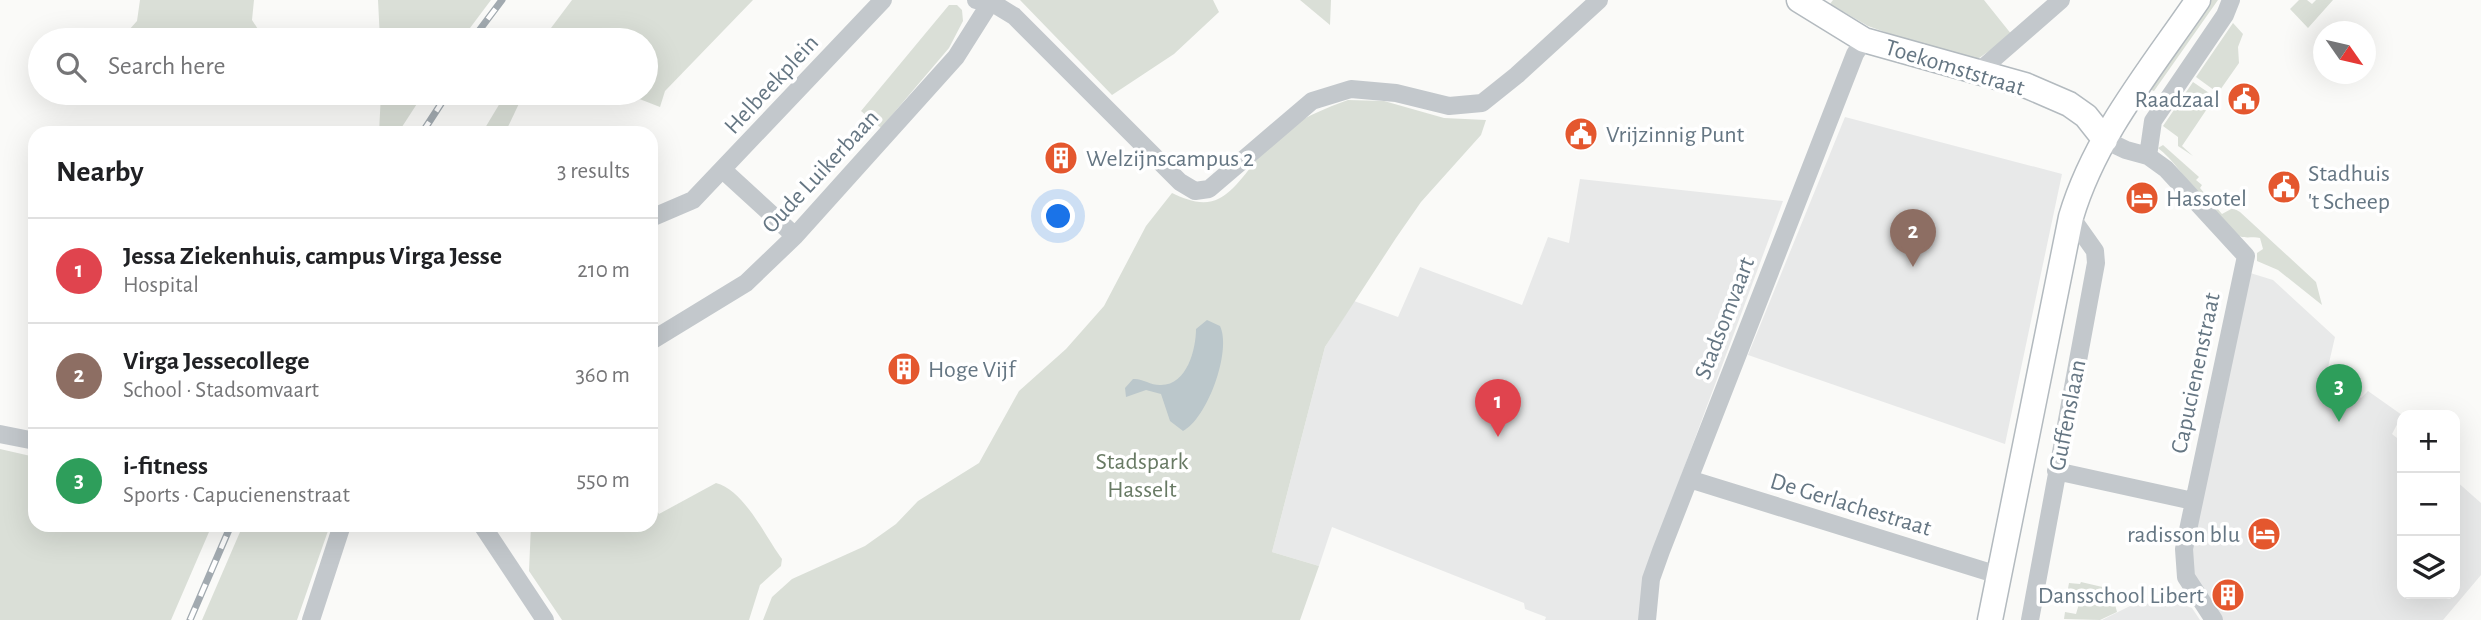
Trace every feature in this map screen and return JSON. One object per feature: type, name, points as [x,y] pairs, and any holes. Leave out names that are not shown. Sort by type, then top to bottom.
[{"type":"main road","name":"Toekomststraat","points":[[1799,0],[1864,40],[1976,74],[2025,85],[2069,104],[2086,116],[2105,140]]},
{"type":"main road","name":"Guffenslaan","points":[[1990,620],[2071,217],[2080,187],[2105,140],[2198,0]]},
{"type":"street","name":"Helbeekplein","points":[[658,215],[693,200],[883,0]]},
{"type":"street","points":[[986,1],[1014,16],[1180,182],[1195,191],[1209,189],[1312,101],[1351,89],[1396,93],[1449,106],[1482,103],[1517,75],[1599,0]]},
{"type":"street","points":[[1976,74],[2062,0]]},
{"type":"street","points":[[2105,140],[2148,156],[2153,121],[2225,15],[2231,0]]},
{"type":"street","name":"Oude Luikerbaan","points":[[658,337],[746,283],[795,236],[949,66],[986,1]]},
{"type":"street","name":"Stadsomvaart","points":[[1647,620],[1651,579],[1855,54],[1864,40]]},
{"type":"street","name":"Capucienenstraat","points":[[2148,156],[2173,175],[2201,211],[2231,238],[2246,256],[2193,501],[2183,567],[2214,620]]},
{"type":"street","name":"Helbeekplein","points":[[723,170],[795,236]]},
{"type":"street","name":"Guffenslaan","points":[[2029,620],[2096,263],[2095,251],[2071,217]]},
{"type":"street","points":[[0,434],[28,440]]},
{"type":"street","points":[[2056,471],[2193,501]]},
{"type":"street","name":"De Gerlachestraat","points":[[1689,479],[1998,575]]},
{"type":"street","points":[[310,620],[340,532]]},
{"type":"street","points":[[487,532],[545,620]]},
{"type":"shaded area","points":[[1845,117],[2062,174],[2005,444],[1748,355]]},
{"type":"shaded area","points":[[1580,179],[1783,201],[1651,557],[1640,620],[1545,620],[1546,617],[1525,609],[1524,603],[1332,527],[1319,566],[1272,552],[1325,347],[1354,301],[1398,317],[1420,267],[1522,305],[1548,237],[1569,243]]},
{"type":"shaded area","points":[[2247,272],[2273,280],[2335,337],[2326,376],[2361,398],[2368,391],[2397,411],[2397,424],[2392,434],[2397,438],[2397,599],[2460,599],[2460,484],[2481,503],[2481,575],[2443,620],[2217,620],[2187,571],[2214,435],[2218,433]]},
{"type":"shaded area","points":[[1207,320],[1220,326],[1223,351],[1220,367],[1201,413],[1183,431],[1170,421],[1161,394],[1146,390],[1126,397],[1125,388],[1133,379],[1160,385],[1177,379],[1192,356],[1196,329]]},
{"type":"shaded area","points":[[2178,603],[2192,608],[2200,620],[2102,620],[2134,604]]},
{"type":"green space","points":[[140,0],[254,0],[252,20],[257,28],[131,28],[137,21]]},
{"type":"green space","points":[[378,0],[491,0],[470,28],[379,28]]},
{"type":"green space","points":[[572,0],[753,0],[665,91],[660,107],[655,105],[658,105],[658,28],[551,28]]},
{"type":"green space","points":[[1020,0],[1213,0],[1219,12],[1174,54],[1112,95]]},
{"type":"green space","points":[[1300,0],[1331,0],[1330,25]]},
{"type":"green space","points":[[1833,0],[1984,0],[2012,35],[1972,63],[1868,26],[1830,4]]},
{"type":"green space","points":[[2210,0],[2218,0],[2154,91],[2149,89]]},
{"type":"green space","points":[[2299,0],[2307,0],[2312,4],[2316,0],[2333,0],[2308,28],[2290,9]]},
{"type":"green space","points":[[949,5],[957,5],[962,10],[963,21],[949,48],[881,128],[861,111]]},
{"type":"green space","points":[[2233,23],[2243,34],[2238,47],[2239,63],[2218,93],[2196,77]]},
{"type":"green space","points":[[2193,82],[2215,97],[2182,146],[2193,156],[2178,146],[2178,137],[2163,126]]},
{"type":"green space","name":"Stadspark Hasselt","points":[[1348,100],[1384,101],[1444,118],[1486,120],[1481,135],[1421,202],[1325,347],[1272,552],[1319,566],[1300,620],[763,620],[772,597],[792,579],[865,546],[896,524],[918,501],[979,463],[1019,391],[1066,349],[1104,306],[1146,226],[1172,193],[1202,202],[1220,198],[1233,188],[1268,146],[1286,130],[1316,113]]},
{"type":"green space","points":[[380,105],[416,105],[403,126],[379,126]]},
{"type":"green space","points":[[499,105],[518,105],[508,126],[486,126]]},
{"type":"green space","points":[[2163,145],[2199,177],[2196,180],[2202,185],[2200,188],[2222,214],[2233,208],[2240,212],[2316,282],[2322,305],[2278,270],[2257,261],[2257,253],[2263,249],[2260,238],[2239,236],[2217,219],[2158,148]]},
{"type":"green space","points":[[0,449],[28,455],[28,532],[209,532],[171,620],[0,620]]},
{"type":"green space","points":[[716,483],[726,487],[745,504],[782,559],[781,566],[760,585],[749,620],[562,620],[529,571],[531,532],[658,532],[659,514]]},
{"type":"green space","points":[[240,532],[328,532],[297,620],[202,620]]},
{"type":"green space","points":[[2081,582],[2111,589],[2117,612],[2100,620],[2064,619],[2065,612],[2076,614],[2081,597],[2067,594],[2069,583]]},
{"type":"railway","points":[[481,28],[502,0]]},
{"type":"railway","points":[[427,126],[440,105]]},
{"type":"railway","points":[[190,620],[228,532]]},
{"type":"place","name":"Raadzaal","points":[[2244,99]]},
{"type":"place","name":"Vrijzinnig Punt","points":[[1581,134]]},
{"type":"place","name":"Welzijnscampus 2","points":[[1061,158]]},
{"type":"place","name":"Stadhuis 't Scheep","points":[[2284,187]]},
{"type":"place","name":"Hassotel","points":[[2142,198]]},
{"type":"place","name":"Virga Jessecollege","points":[[1913,267]]},
{"type":"place","name":"Hoge Vijf","points":[[904,369]]},
{"type":"place","name":"i-fitness","points":[[2339,422]]},
{"type":"place","name":"Jessa Ziekenhuis, campus Virga Jesse","points":[[1498,437]]},
{"type":"place","name":"radisson blu","points":[[2264,534]]},
{"type":"place","name":"Dansschool Libert","points":[[2228,595]]}]
